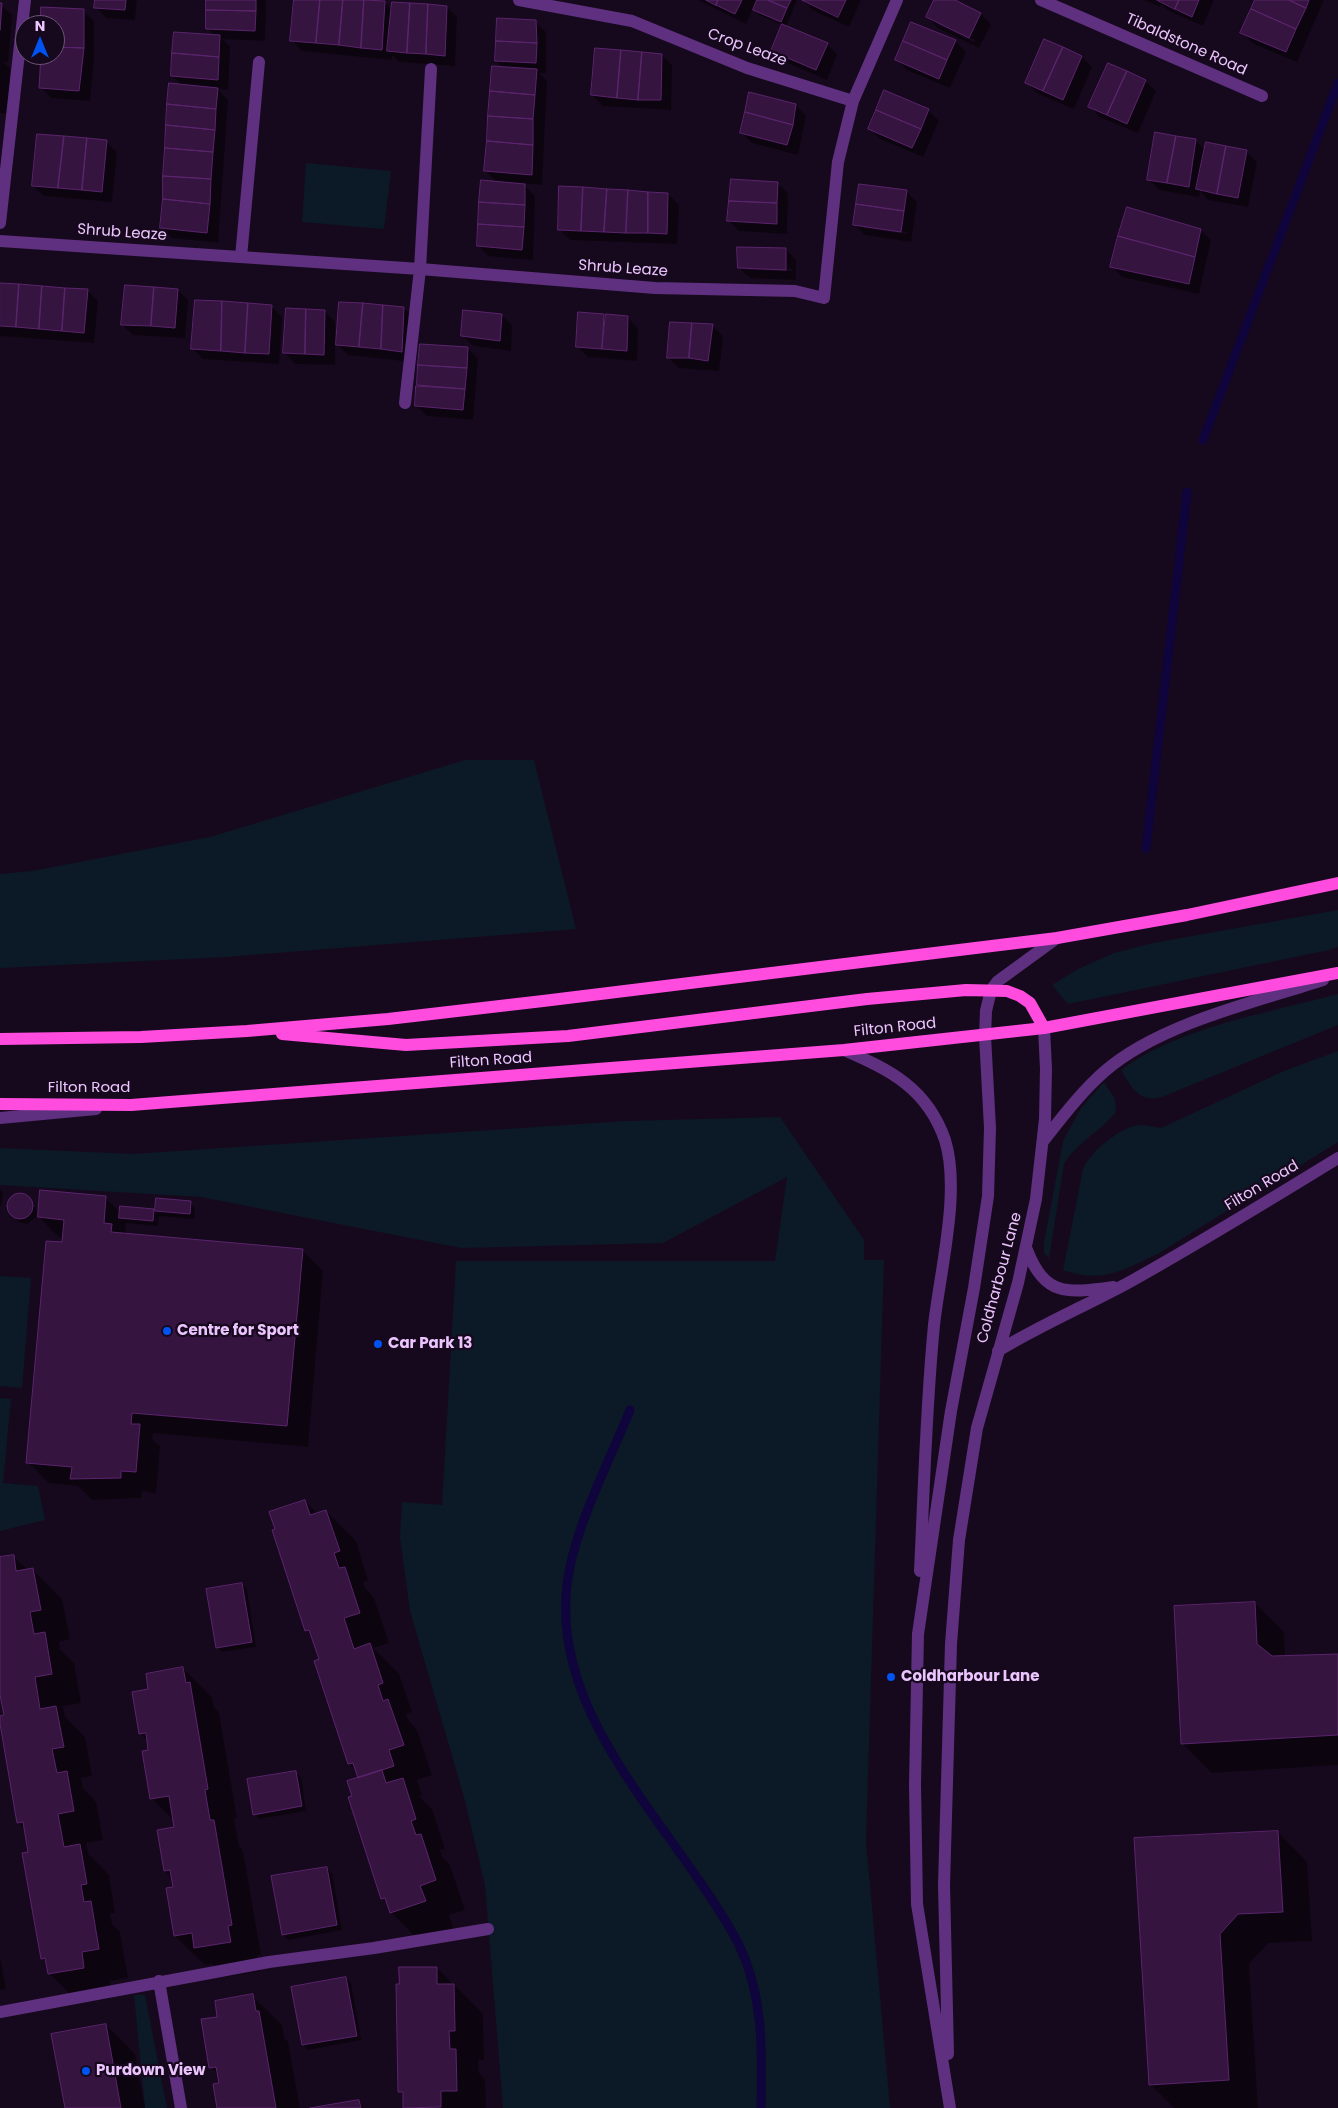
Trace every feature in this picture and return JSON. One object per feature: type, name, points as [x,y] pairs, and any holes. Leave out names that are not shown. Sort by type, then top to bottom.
[{"type":"main road","points":[[0,1039],[141,1037],[247,1031],[388,1019],[1057,938],[1187,915],[1338,883]]},
{"type":"main road","name":"Filton Road","points":[[0,1104],[131,1106],[844,1050],[985,1036],[1044,1028],[1338,974]]},
{"type":"main road","points":[[247,1031],[406,1045],[568,1036],[867,999],[966,990],[1007,991],[1025,999],[1037,1013],[1044,1028]]},
{"type":"street","points":[[0,223],[25,0]]},
{"type":"street","name":"Crop Leaze","points":[[519,0],[632,21],[747,68],[853,101]]},
{"type":"street","points":[[853,101],[897,0]]},
{"type":"street","name":"Tibaldstone Road","points":[[1041,0],[1262,96]]},
{"type":"street","points":[[241,257],[259,62]]},
{"type":"street","points":[[406,403],[420,269],[431,69]]},
{"type":"street","name":"Shrub Leaze","points":[[0,241],[420,269],[655,288],[795,291],[824,298],[838,162],[853,101]]},
{"type":"street","points":[[991,990],[998,981],[1021,962],[1057,938]]},
{"type":"street","points":[[1044,1140],[1076,1100],[1105,1071],[1124,1057],[1168,1032],[1338,974]]},
{"type":"street","name":"Coldharbour Lane","points":[[950,2105],[917,1904],[915,1785],[918,1634],[951,1411],[974,1288],[988,1196],[990,1128],[985,1036],[986,1012],[991,990]]},
{"type":"street","name":"Coldharbour Lane","points":[[950,2105],[944,1885],[953,1609],[967,1485],[977,1428],[1026,1250],[1036,1200],[1044,1140],[1046,1069],[1044,1028]]},
{"type":"street","points":[[844,1050],[882,1066],[912,1087],[936,1121],[945,1140],[950,1168],[950,1197],[934,1325],[918,1634]]},
{"type":"street","points":[[0,1118],[131,1106]]},
{"type":"street","name":"Filton Road","points":[[998,1351],[1040,1326],[1124,1285],[1338,1158]]},
{"type":"street","name":"Filton Road","points":[[1026,1250],[1042,1279],[1058,1289],[1077,1291],[1124,1285]]},
{"type":"street","points":[[0,2012],[159,1981],[488,1929]]},
{"type":"street","points":[[159,1981],[181,2108]]},
{"type":"shaded area","points":[[306,163],[391,171],[384,229],[302,222]]},
{"type":"shaded area","points":[[465,760],[534,760],[576,929],[226,957],[0,968],[0,874],[32,871],[210,837]]},
{"type":"shaded area","points":[[1338,910],[1338,947],[1329,950],[1068,1004],[1052,985],[1078,969],[1114,953],[1153,943]]},
{"type":"shaded area","points":[[1338,994],[1338,1025],[1162,1097],[1147,1098],[1142,1096],[1132,1088],[1121,1070],[1143,1055],[1196,1032]]},
{"type":"shaded area","points":[[1338,1051],[1338,1142],[1159,1253],[1135,1265],[1112,1273],[1089,1276],[1063,1270],[1083,1169],[1092,1155],[1116,1134],[1133,1126],[1143,1125],[1161,1128],[1284,1071]]},
{"type":"shaded area","points":[[1104,1082],[1115,1099],[1116,1112],[1075,1149],[1064,1164],[1049,1258],[1044,1253],[1044,1243],[1063,1141],[1081,1108]]},
{"type":"shaded area","points":[[780,1117],[864,1240],[864,1260],[884,1260],[866,1841],[890,2108],[503,2108],[485,1885],[464,1797],[410,1611],[400,1537],[402,1502],[442,1505],[456,1261],[775,1261],[787,1177],[663,1243],[461,1248],[201,1197],[0,1185],[0,1148],[132,1154],[625,1121]]},
{"type":"shaded area","points":[[0,1276],[31,1278],[22,1388],[0,1386]]},
{"type":"shaded area","points":[[0,1398],[11,1399],[3,1483],[38,1486],[45,1520],[0,1531]]},
{"type":"shaded area","points":[[134,1995],[145,1995],[167,2108],[145,2108]]},
{"type":"building","points":[[95,0],[126,0],[125,10],[94,8]]},
{"type":"building","points":[[206,0],[256,0],[256,11],[206,10]]},
{"type":"building","points":[[294,0],[320,0],[316,43],[290,41]]},
{"type":"building","points":[[320,0],[343,0],[339,45],[316,43]]},
{"type":"building","points":[[343,0],[364,0],[361,48],[339,45]]},
{"type":"building","points":[[364,0],[385,1],[382,50],[361,48]]},
{"type":"building","points":[[706,0],[718,0],[716,5]]},
{"type":"building","points":[[718,0],[742,0],[735,14],[716,5]]},
{"type":"building","points":[[757,0],[768,0],[787,8],[781,22],[753,10]]},
{"type":"building","points":[[768,0],[791,0],[787,8]]},
{"type":"building","points":[[802,0],[846,0],[838,17]]},
{"type":"building","points":[[934,0],[955,0],[981,13],[969,38],[926,17]]},
{"type":"building","points":[[1157,0],[1179,0],[1175,9]]},
{"type":"building","points":[[1179,0],[1199,0],[1192,17],[1175,9]]},
{"type":"building","points":[[1255,0],[1289,0],[1306,8],[1296,29],[1251,9]]},
{"type":"building","points":[[1289,0],[1309,0],[1306,8]]},
{"type":"building","points":[[392,2],[410,3],[407,53],[387,51]]},
{"type":"building","points":[[0,3],[2,3],[0,30]]},
{"type":"building","points":[[410,3],[428,4],[426,54],[407,53]]},
{"type":"building","points":[[428,4],[447,6],[445,56],[426,54]]},
{"type":"building","points":[[41,7],[84,9],[84,48],[65,47],[65,15],[41,15]]},
{"type":"building","points":[[1251,9],[1296,29],[1286,52],[1240,33]]},
{"type":"building","points":[[206,10],[256,11],[255,31],[206,29]]},
{"type":"building","points":[[497,18],[536,20],[537,43],[496,41]]},
{"type":"building","points":[[911,22],[956,40],[947,60],[903,41]]},
{"type":"building","points":[[782,24],[828,43],[816,70],[771,51]]},
{"type":"building","points":[[174,32],[220,35],[219,57],[172,53]]},
{"type":"building","points":[[1044,39],[1063,47],[1043,91],[1025,83]]},
{"type":"building","points":[[496,41],[537,43],[536,63],[495,61]]},
{"type":"building","points":[[903,41],[947,60],[939,79],[895,60]]},
{"type":"building","points":[[65,47],[84,48],[79,91],[39,88],[40,65],[65,65]]},
{"type":"building","points":[[1063,47],[1082,56],[1063,100],[1043,91]]},
{"type":"building","points":[[595,48],[621,50],[617,98],[591,95]]},
{"type":"building","points":[[621,50],[642,52],[638,100],[617,98]]},
{"type":"building","points":[[642,52],[662,54],[661,100],[638,100]]},
{"type":"building","points":[[172,53],[219,57],[218,80],[171,76]]},
{"type":"building","points":[[1108,63],[1127,71],[1107,115],[1088,107]]},
{"type":"building","points":[[492,66],[537,69],[535,95],[490,91]]},
{"type":"building","points":[[1127,71],[1146,80],[1127,124],[1107,115]]},
{"type":"building","points":[[169,83],[218,88],[216,109],[167,104]]},
{"type":"building","points":[[884,90],[929,109],[921,129],[876,110]]},
{"type":"building","points":[[490,91],[535,95],[533,119],[488,116]]},
{"type":"building","points":[[749,92],[796,104],[793,125],[745,112]]},
{"type":"building","points":[[167,104],[216,109],[215,130],[166,125]]},
{"type":"building","points":[[876,110],[921,129],[912,148],[868,129]]},
{"type":"building","points":[[745,112],[793,125],[787,145],[740,133]]},
{"type":"building","points":[[488,116],[533,119],[533,145],[487,141]]},
{"type":"building","points":[[166,125],[215,130],[213,152],[165,148]]},
{"type":"building","points":[[1155,132],[1176,136],[1167,183],[1147,180]]},
{"type":"building","points":[[37,134],[64,136],[58,188],[32,186]]},
{"type":"building","points":[[64,136],[87,138],[82,190],[58,188]]},
{"type":"building","points":[[1176,136],[1196,139],[1189,187],[1167,183]]},
{"type":"building","points":[[87,138],[107,140],[102,192],[82,190]]},
{"type":"building","points":[[487,141],[533,145],[532,175],[484,171]]},
{"type":"building","points":[[1206,142],[1226,146],[1217,194],[1196,189]]},
{"type":"building","points":[[1226,146],[1247,150],[1238,198],[1217,194]]},
{"type":"building","points":[[165,148],[213,152],[211,179],[163,176]]},
{"type":"building","points":[[163,176],[211,179],[210,204],[163,199]]},
{"type":"building","points":[[731,179],[778,182],[777,203],[729,201]]},
{"type":"building","points":[[481,180],[525,184],[525,205],[479,202]]},
{"type":"building","points":[[859,184],[907,190],[904,211],[856,204]]},
{"type":"building","points":[[559,186],[583,187],[581,231],[558,230]]},
{"type":"building","points":[[583,187],[607,189],[604,232],[581,231]]},
{"type":"building","points":[[607,189],[628,190],[626,233],[604,232]]},
{"type":"building","points":[[628,190],[648,192],[648,233],[626,233]]},
{"type":"building","points":[[648,192],[668,193],[667,234],[648,233]]},
{"type":"building","points":[[163,199],[210,204],[207,233],[160,228]]},
{"type":"building","points":[[729,201],[777,203],[777,224],[727,221]]},
{"type":"building","points":[[479,202],[525,205],[524,227],[478,224]]},
{"type":"building","points":[[856,204],[904,211],[901,232],[853,225]]},
{"type":"building","points":[[1127,207],[1201,229],[1195,257],[1118,236]]},
{"type":"building","points":[[478,224],[524,227],[522,250],[477,246]]},
{"type":"building","points":[[1118,236],[1195,257],[1189,284],[1110,267]]},
{"type":"building","points":[[737,247],[786,248],[786,270],[738,268]]},
{"type":"building","points":[[0,283],[19,284],[16,327],[0,326]]},
{"type":"building","points":[[19,284],[42,286],[39,329],[16,327]]},
{"type":"building","points":[[125,285],[154,287],[151,326],[121,325]]},
{"type":"building","points":[[42,286],[65,288],[62,331],[39,329]]},
{"type":"building","points":[[154,287],[178,289],[175,328],[151,326]]},
{"type":"building","points":[[65,288],[88,289],[84,333],[62,331]]},
{"type":"building","points":[[195,300],[222,301],[221,351],[191,349]]},
{"type":"building","points":[[222,301],[248,303],[245,353],[221,351]]},
{"type":"building","points":[[339,302],[363,303],[359,347],[336,345]]},
{"type":"building","points":[[248,303],[272,305],[269,354],[245,353]]},
{"type":"building","points":[[363,303],[383,305],[381,349],[359,347]]},
{"type":"building","points":[[383,305],[404,307],[402,352],[381,349]]},
{"type":"building","points":[[286,308],[306,309],[305,354],[283,353]]},
{"type":"building","points":[[306,309],[325,310],[324,355],[305,354]]},
{"type":"building","points":[[463,310],[502,314],[500,341],[461,336]]},
{"type":"building","points":[[578,312],[604,314],[602,349],[576,347]]},
{"type":"building","points":[[606,314],[628,316],[627,351],[602,349]]},
{"type":"building","points":[[670,322],[692,323],[689,358],[667,358]]},
{"type":"building","points":[[692,323],[713,324],[708,361],[689,358]]},
{"type":"building","points":[[420,344],[468,347],[467,368],[418,365]]},
{"type":"building","points":[[418,365],[467,368],[465,389],[417,385]]},
{"type":"building","points":[[416,386],[465,389],[463,410],[415,406]]},
{"type":"building","name":"Centre for Sport","points":[[40,1190],[106,1196],[104,1223],[112,1224],[111,1232],[303,1249],[287,1426],[132,1413],[131,1424],[140,1424],[136,1472],[121,1471],[121,1478],[70,1479],[72,1467],[26,1463],[46,1241],[62,1242],[64,1220],[38,1217]]},
{"type":"building","points":[[20,1193],[29,1197],[33,1206],[29,1215],[20,1219],[11,1215],[7,1206],[11,1197]]},
{"type":"building","points":[[156,1198],[191,1201],[190,1214],[155,1211]]},
{"type":"building","points":[[120,1206],[154,1209],[153,1221],[119,1218]]},
{"type":"building","points":[[305,1500],[310,1515],[326,1510],[340,1551],[334,1553],[339,1568],[345,1567],[360,1613],[344,1618],[354,1649],[370,1643],[383,1683],[378,1685],[383,1701],[388,1699],[404,1745],[389,1750],[394,1766],[358,1778],[353,1763],[348,1764],[314,1661],[319,1659],[309,1630],[305,1631],[272,1530],[275,1529],[269,1512]]},
{"type":"building","points":[[14,1555],[16,1571],[33,1568],[41,1610],[30,1612],[34,1634],[45,1632],[52,1674],[35,1677],[40,1709],[56,1706],[64,1747],[52,1749],[57,1773],[67,1771],[74,1811],[58,1814],[64,1847],[80,1844],[87,1884],[81,1885],[84,1902],[91,1901],[99,1949],[82,1952],[84,1968],[48,1974],[45,1958],[41,1959],[22,1853],[28,1852],[23,1822],[17,1823],[0,1724],[0,1716],[4,1715],[0,1695],[0,1557]]},
{"type":"building","points":[[242,1583],[252,1642],[216,1648],[206,1589]]},
{"type":"building","points":[[1255,1602],[1257,1644],[1272,1656],[1338,1654],[1338,1735],[1181,1744],[1174,1606]]},
{"type":"building","points":[[183,1667],[186,1683],[190,1682],[208,1789],[205,1790],[210,1820],[214,1820],[232,1925],[228,1926],[231,1942],[194,1948],[192,1933],[174,1936],[166,1888],[173,1887],[170,1870],[164,1871],[157,1830],[174,1827],[169,1796],[150,1799],[142,1751],[148,1750],[146,1733],[139,1734],[132,1692],[148,1689],[146,1674]]},
{"type":"building","points":[[382,1770],[386,1783],[403,1778],[416,1819],[411,1821],[416,1835],[421,1834],[436,1880],[420,1886],[426,1901],[390,1913],[385,1898],[381,1899],[348,1797],[352,1796],[347,1781]]},
{"type":"building","points":[[296,1771],[302,1806],[253,1815],[247,1779]]},
{"type":"building","points":[[1278,1831],[1283,1912],[1238,1914],[1220,1934],[1229,2080],[1149,2085],[1134,1838]]},
{"type":"building","points":[[327,1867],[337,1925],[282,1935],[271,1876]]},
{"type":"building","points":[[399,1967],[437,1967],[437,1984],[454,1984],[455,2031],[449,2031],[450,2049],[456,2049],[457,2091],[441,2091],[441,2107],[403,2108],[403,2092],[398,2092],[396,1984],[399,1984]]},
{"type":"building","points":[[346,1977],[357,2036],[302,2045],[291,1987]]},
{"type":"building","points":[[253,1994],[256,2011],[259,2011],[276,2108],[217,2108],[213,2084],[219,2083],[216,2067],[209,2068],[201,2019],[217,2017],[215,2001]]},
{"type":"building","name":"Purdown View","points":[[106,2024],[121,2108],[65,2108],[51,2034]]},
{"type":"building","points":[[359,2100],[361,2108],[310,2108]]},
{"type":"waterway","points":[[1203,440],[1338,83]]},
{"type":"waterway","points":[[1146,848],[1187,492]]},
{"type":"waterway","points":[[630,1410],[590,1502],[574,1551],[568,1575],[566,1598],[568,1637],[576,1674],[589,1710],[607,1745],[628,1779],[713,1902],[740,1947],[754,1986],[760,2026],[761,2108]]},
{"type":"place","name":"Centre for Sport","points":[[167,1331]]},
{"type":"place","name":"Car Park 13","points":[[378,1344]]},
{"type":"place","name":"Coldharbour Lane","points":[[891,1677]]},
{"type":"place","name":"Purdown View","points":[[86,2071]]}]
